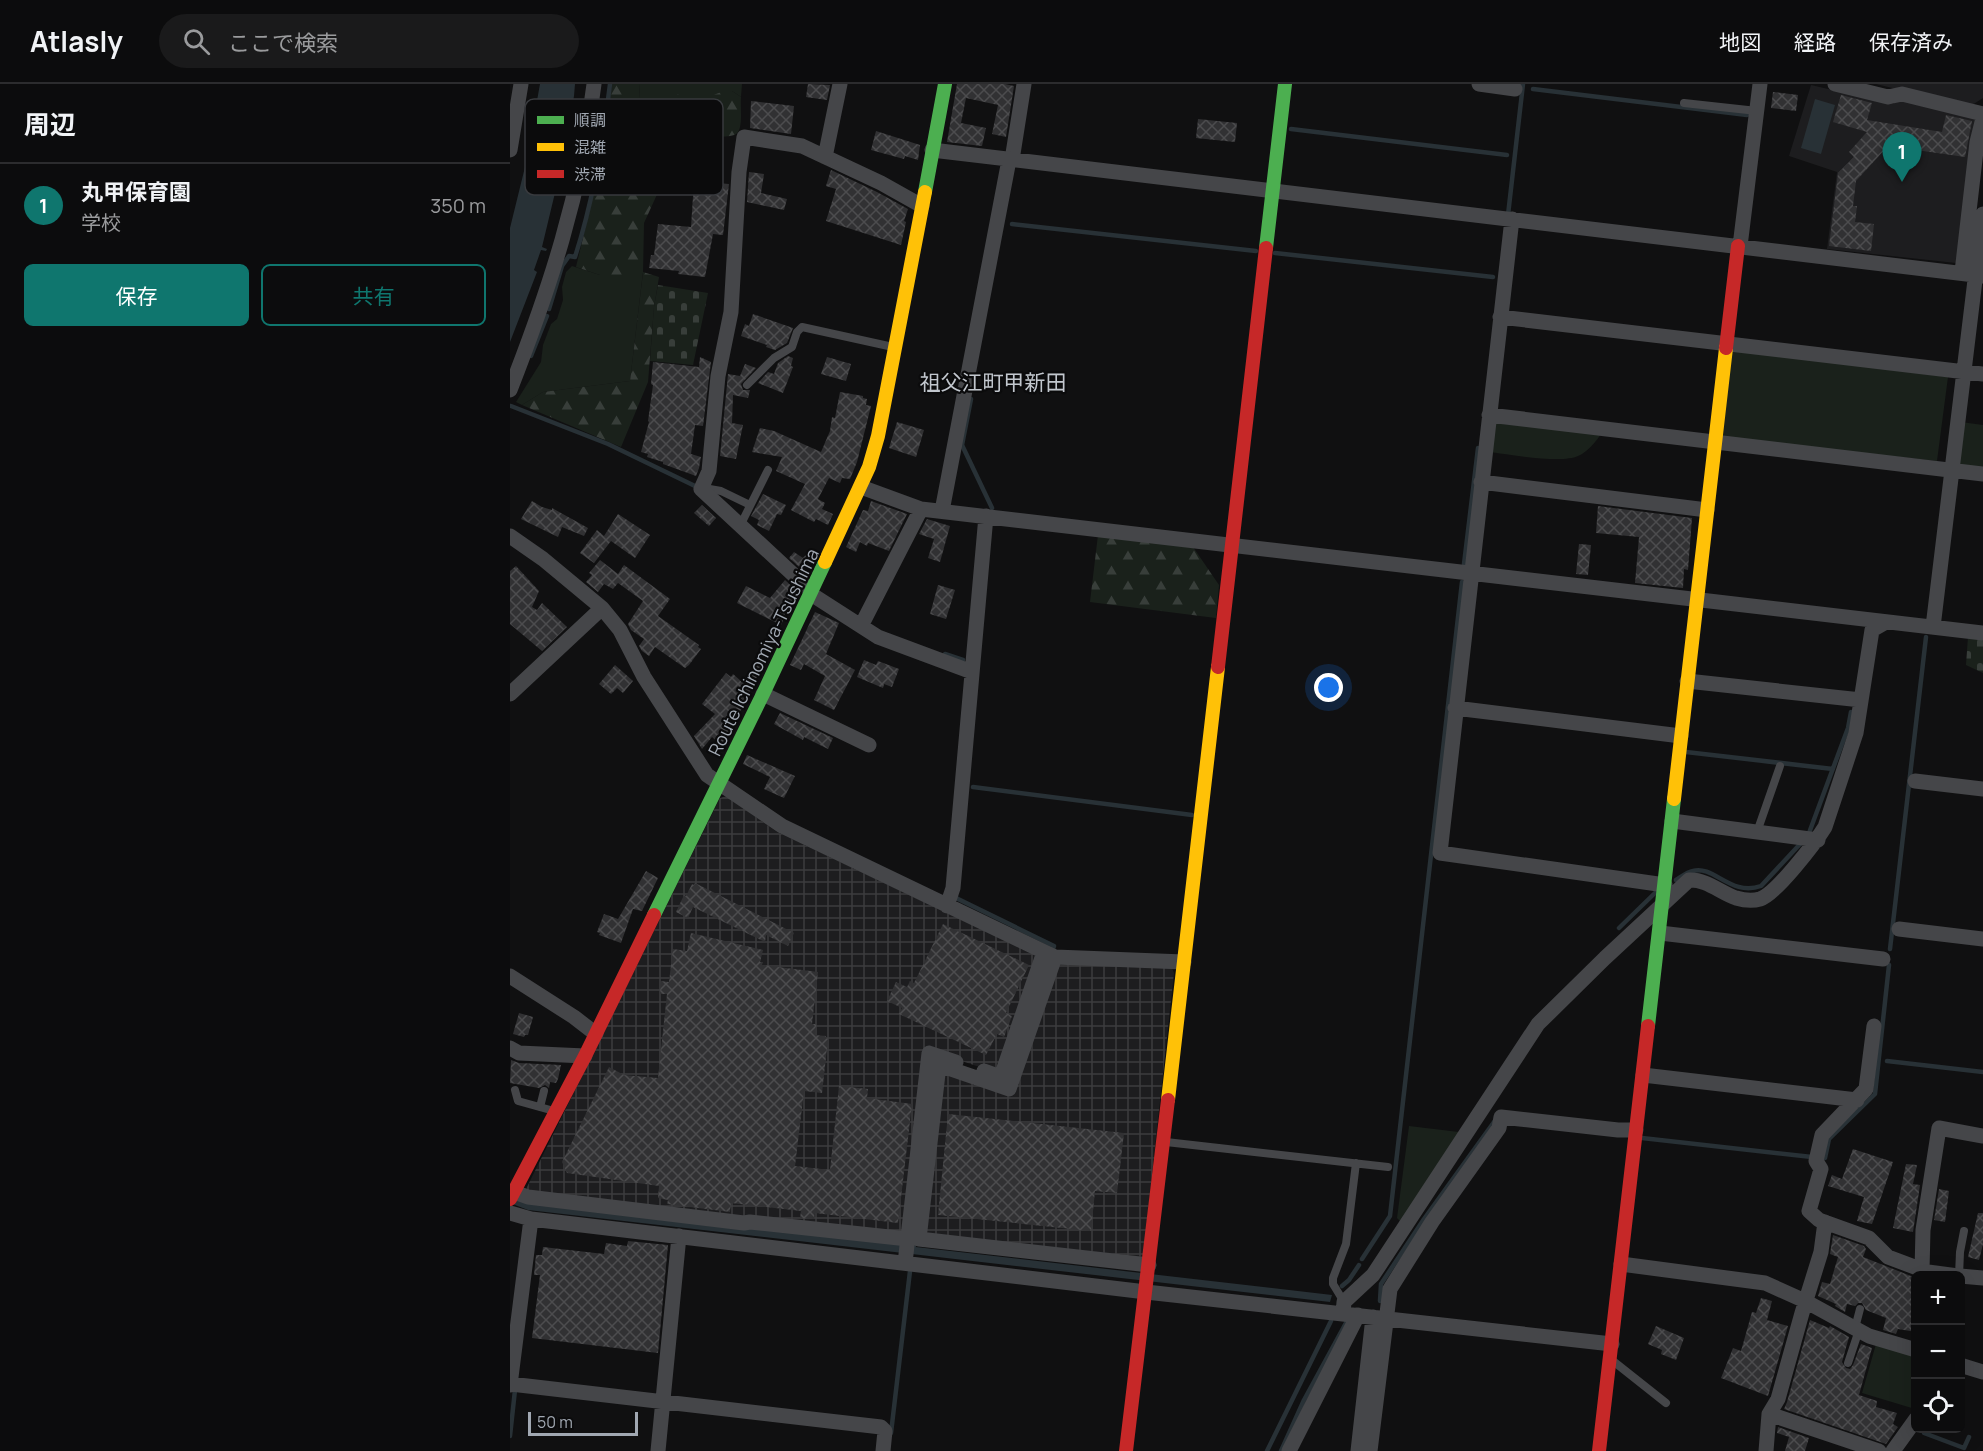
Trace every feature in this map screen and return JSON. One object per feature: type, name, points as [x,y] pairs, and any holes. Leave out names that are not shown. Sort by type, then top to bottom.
[{"type":"street","points":[[510,150],[521,84]]},
{"type":"street","points":[[592,99],[594,84]]},
{"type":"street","points":[[825,157],[840,84]]},
{"type":"street","name":"Route Ichinomiya-Tsushima","points":[[512,1195],[596,1034],[763,694],[861,487],[875,447],[945,84]]},
{"type":"street","points":[[942,511],[1011,160],[1023,84]]},
{"type":"street","points":[[1126,1451],[1285,84]]},
{"type":"street","points":[[1479,84],[1515,88]]},
{"type":"street","points":[[1599,1451],[1726,344],[1760,84]]},
{"type":"street","points":[[1835,84],[1888,97],[1902,94],[1983,116],[1974,274]]},
{"type":"street","points":[[922,206],[881,183],[802,146],[744,137],[739,172],[731,312],[718,376],[710,471],[701,489],[811,593],[878,637],[972,672]]},
{"type":"street","points":[[932,150],[1974,274]]},
{"type":"street","points":[[510,390],[542,309],[574,195]]},
{"type":"street","points":[[1933,627],[1983,214]]},
{"type":"street","points":[[1512,219],[1440,853],[1665,885]]},
{"type":"street","points":[[1500,317],[1983,374]]},
{"type":"street","points":[[1489,415],[1983,474]]},
{"type":"street","points":[[1481,482],[1707,510]]},
{"type":"street","points":[[861,487],[921,509],[1983,633]]},
{"type":"street","points":[[861,626],[921,509]]},
{"type":"street","points":[[947,906],[952,888],[986,516]]},
{"type":"street","points":[[510,536],[543,559],[602,608],[620,630],[644,677],[707,775],[782,826],[1050,954],[1184,962]]},
{"type":"street","points":[[510,694],[602,608]]},
{"type":"street","points":[[1289,1451],[1361,1313],[1373,1275],[1538,1024],[1689,880],[1697,880],[1735,898],[1759,899],[1772,892],[1818,840],[1825,827],[1856,733],[1872,630],[1886,622]]},
{"type":"street","points":[[1687,681],[1861,700]]},
{"type":"street","points":[[763,694],[868,745]]},
{"type":"street","points":[[1455,708],[1681,736]]},
{"type":"street","points":[[1916,781],[1983,789]]},
{"type":"street","points":[[1672,821],[1818,840]]},
{"type":"street","points":[[1899,929],[1983,939]]},
{"type":"street","points":[[1660,933],[1883,959]]},
{"type":"street","points":[[910,1242],[930,1097],[929,1053],[1001,1077],[1050,954]]},
{"type":"street","points":[[510,976],[596,1034]]},
{"type":"street","points":[[1874,1026],[1866,1089],[1822,1135],[1816,1161],[1821,1169],[1809,1211],[1825,1222],[1869,1238],[1888,1257],[1925,1271]]},
{"type":"street","points":[[510,1048],[519,1053],[585,1056]]},
{"type":"street","points":[[1643,1075],[1857,1100]]},
{"type":"street","points":[[1358,1451],[1361,1313],[1390,1289],[1432,1222],[1499,1128],[1501,1117],[1636,1130]]},
{"type":"street","points":[[1930,1271],[1923,1230],[1939,1128],[1983,1136]]},
{"type":"street","points":[[512,1195],[910,1242],[1147,1278]]},
{"type":"street","points":[[510,1213],[531,1219],[679,1236],[910,1242],[919,1239],[1361,1313],[1611,1351]]},
{"type":"street","points":[[531,1219],[510,1384],[881,1427],[885,1431],[883,1451]]},
{"type":"street","points":[[1766,1451],[1769,1414],[1778,1399],[1821,1252],[1825,1222]]},
{"type":"street","points":[[658,1451],[679,1236]]},
{"type":"street","points":[[1621,1264],[1765,1283],[1805,1301],[1869,1336],[1911,1349]]},
{"type":"street","points":[[1965,1276],[1983,1278]]},
{"type":"street","points":[[1361,1313],[1370,1451]]},
{"type":"street","points":[[1965,1367],[1983,1372]]},
{"type":"street","points":[[1769,1414],[1879,1451]]},
{"type":"street","points":[[1893,1451],[1911,1426]]},
{"type":"lane","points":[[1684,103],[1756,111]]},
{"type":"lane","points":[[747,385],[774,358],[785,349],[792,347],[797,332],[802,327],[895,348]]},
{"type":"lane","points":[[740,526],[768,470]]},
{"type":"lane","points":[[702,487],[721,491],[750,505]]},
{"type":"lane","points":[[1757,832],[1780,766]]},
{"type":"lane","points":[[515,1090],[518,1101],[557,1112]]},
{"type":"lane","points":[[540,1107],[544,1091]]},
{"type":"lane","points":[[1163,1142],[1388,1167]]},
{"type":"lane","points":[[1356,1163],[1346,1244],[1334,1284],[1361,1313]]},
{"type":"lane","points":[[1959,1271],[1964,1231]]},
{"type":"lane","points":[[1848,1364],[1860,1309]]},
{"type":"lane","points":[[1611,1351],[1666,1403]]},
{"type":"shaded area","points":[[540,84],[575,84],[573,99],[537,99]]},
{"type":"shaded area","points":[[1876,84],[1983,84],[1983,98],[1969,107]]},
{"type":"shaded area","points":[[1811,85],[1893,104],[1901,98],[1980,118],[1956,263],[1827,249],[1837,172],[1789,156]]},
{"type":"shaded area","points":[[1815,99],[1835,105],[1821,154],[1801,148]]},
{"type":"shaded area","points":[[525,167],[525,195],[554,195],[542,247],[547,249],[546,251],[541,250],[534,270],[537,272],[510,342],[510,228]]},
{"type":"shaded area","points":[[726,796],[777,832],[1038,956],[998,1073],[928,1050],[905,1235],[524,1193],[720,798]]},
{"type":"shaded area","points":[[1057,959],[1171,966],[1174,973],[1143,1257],[922,1233],[942,1070],[1010,1093]]},
{"type":"shaded area","points":[[510,1194],[916,1245],[916,1247],[1332,1295],[1330,1302],[528,1210],[510,1203]]},
{"type":"green space","points":[[612,84],[639,84],[640,99],[610,99]]},
{"type":"green space","points":[[639,84],[742,84],[741,97],[732,91],[715,99],[640,99]]},
{"type":"green space","points":[[732,91],[741,97],[741,120],[738,132],[723,137],[723,99],[709,99],[717,94]]},
{"type":"green space","points":[[672,92],[684,99],[664,99]]},
{"type":"green space","points":[[593,195],[657,195],[644,223],[643,272],[659,277],[654,307],[648,382],[621,447],[522,405],[543,392],[630,381],[643,273],[626,278],[600,275],[576,267]]},
{"type":"green space","points":[[572,266],[600,275],[643,272],[630,381],[543,392],[522,405],[516,402],[541,362],[543,345],[551,324],[557,319],[563,300],[562,287],[566,272]]},
{"type":"green space","points":[[658,285],[708,293],[693,365],[650,361]]},
{"type":"green space","points":[[1731,350],[1948,377],[1937,461],[1723,438]]},
{"type":"green space","points":[[1961,422],[1983,425],[1983,470],[1957,467]]},
{"type":"green space","points":[[1492,423],[1602,433],[1588,449],[1578,456],[1560,459],[1534,458],[1488,452]]},
{"type":"green space","points":[[1098,535],[1193,547],[1219,585],[1216,618],[1090,602]]},
{"type":"green space","points":[[1968,637],[1983,639],[1983,673],[1966,665]]},
{"type":"green space","points":[[1409,1126],[1459,1132],[1401,1222],[1397,1218]]},
{"type":"green space","points":[[1876,1344],[1911,1356],[1911,1408],[1862,1393]]},
{"type":"building","points":[[808,84],[830,85],[827,100],[806,97]]},
{"type":"building","points":[[957,84],[1014,86],[1006,137],[992,134],[998,105],[966,98],[961,123],[986,128],[982,146],[947,142]]},
{"type":"building","points":[[1773,92],[1798,95],[1796,111],[1771,108]]},
{"type":"building","points":[[1841,95],[1872,103],[1867,120],[1942,132],[1946,115],[1972,121],[1965,157],[1888,146],[1856,181],[1853,206],[1857,206],[1855,222],[1874,224],[1871,251],[1829,246],[1838,173],[1854,157],[1849,152],[1867,132],[1833,122]]},
{"type":"building","points":[[751,101],[794,106],[791,134],[750,128]]},
{"type":"building","points":[[1198,119],[1237,123],[1235,142],[1196,138]]},
{"type":"building","points":[[876,131],[920,145],[918,160],[905,156],[904,159],[871,150]]},
{"type":"building","points":[[831,170],[908,209],[901,245],[826,221],[836,189],[826,186]]},
{"type":"building","points":[[749,172],[764,174],[761,193],[787,199],[784,210],[747,202]]},
{"type":"building","points":[[723,183],[729,184],[723,235],[713,234],[705,277],[649,268],[651,255],[654,255],[658,224],[691,227],[693,195],[723,195]]},
{"type":"building","points":[[753,314],[793,328],[787,343],[775,350],[741,336],[745,324],[749,326]]},
{"type":"building","points":[[788,356],[793,358],[791,366],[793,367],[783,393],[758,383],[768,372],[774,374],[778,363]]},
{"type":"building","points":[[700,357],[711,362],[703,426],[695,425],[691,454],[701,457],[696,476],[663,464],[641,452],[649,422],[653,362],[699,367]]},
{"type":"building","points":[[827,357],[851,364],[846,381],[821,374]]},
{"type":"building","points":[[745,364],[756,368],[741,384],[743,390],[750,390],[748,398],[733,395],[732,423],[743,425],[736,459],[720,456],[728,374],[740,376]]},
{"type":"building","points":[[840,392],[863,396],[867,399],[866,405],[871,406],[857,462],[850,479],[842,478],[840,483],[829,478],[818,499],[825,503],[822,509],[833,514],[828,525],[816,519],[814,522],[791,510],[805,484],[776,471],[782,457],[752,452],[760,428],[774,431],[821,452],[830,431],[832,417],[835,418]]},
{"type":"building","points":[[897,422],[924,430],[916,457],[889,448]]},
{"type":"building","points":[[763,494],[786,505],[781,515],[777,514],[769,531],[757,525],[759,520],[751,516]]},
{"type":"building","points":[[532,501],[542,507],[552,510],[552,508],[588,528],[584,536],[562,527],[558,537],[521,519]]},
{"type":"building","points":[[871,501],[907,514],[889,551],[860,542],[856,552],[846,547],[863,510],[868,511]]},
{"type":"building","points":[[702,505],[716,518],[709,526],[694,513]]},
{"type":"building","points":[[1598,506],[1692,518],[1688,570],[1684,569],[1683,588],[1635,583],[1639,537],[1596,533]]},
{"type":"building","points":[[618,514],[650,535],[635,558],[611,541],[594,563],[580,553],[597,530],[604,536]]},
{"type":"building","points":[[927,519],[950,526],[940,562],[928,558],[934,539],[919,534]]},
{"type":"building","points":[[1579,544],[1591,545],[1588,575],[1576,574]]},
{"type":"building","points":[[809,551],[814,554],[805,572],[789,558],[794,552],[803,558]]},
{"type":"building","points":[[600,560],[618,574],[624,565],[670,599],[658,616],[699,645],[701,649],[689,665],[685,668],[655,647],[649,656],[642,651],[639,646],[644,639],[631,630],[628,624],[643,601],[618,583],[613,589],[604,584],[598,592],[586,582],[592,575],[589,573]]},
{"type":"building","points":[[516,566],[539,591],[532,607],[537,610],[542,603],[567,627],[542,651],[510,624],[510,571]]},
{"type":"building","points":[[785,580],[797,591],[781,625],[737,603],[746,586],[770,598]]},
{"type":"building","points":[[938,585],[955,590],[946,619],[930,614]]},
{"type":"building","points":[[815,612],[839,623],[826,654],[855,670],[834,710],[814,700],[825,676],[804,664],[801,670],[790,665]]},
{"type":"building","points":[[760,659],[764,662],[741,710],[728,725],[732,728],[727,737],[721,745],[712,737],[702,749],[694,736],[715,714],[702,704],[726,673],[731,677],[733,674],[742,682]]},
{"type":"building","points":[[864,660],[876,665],[878,661],[899,669],[892,687],[884,684],[883,688],[857,677]]},
{"type":"building","points":[[615,665],[633,681],[623,693],[617,688],[611,694],[599,684]]},
{"type":"building","points":[[780,713],[833,738],[828,749],[804,737],[803,740],[774,724]]},
{"type":"building","points":[[747,755],[795,776],[784,798],[764,789],[770,777],[743,764]]},
{"type":"building","points":[[646,871],[658,878],[642,911],[633,909],[621,943],[599,935],[600,933],[597,932],[604,914],[618,919]]},
{"type":"building","points":[[695,883],[794,933],[788,946],[766,935],[765,942],[693,907],[688,918],[676,912],[684,895],[686,896],[692,884]]},
{"type":"building","points":[[943,924],[1029,965],[1006,1013],[1012,1016],[1004,1037],[997,1034],[986,1055],[899,1014],[902,1008],[887,1001],[896,982],[907,987],[910,981],[914,983]]},
{"type":"building","points":[[691,933],[763,950],[760,962],[763,962],[762,965],[818,972],[812,1024],[816,1024],[815,1035],[826,1036],[828,1039],[822,1093],[804,1091],[795,1166],[830,1170],[839,1086],[868,1089],[867,1098],[912,1104],[898,1223],[815,1213],[814,1219],[800,1218],[801,1211],[731,1203],[730,1212],[667,1204],[668,1200],[658,1198],[659,1186],[567,1173],[562,1162],[609,1067],[624,1075],[658,1078],[667,994],[660,994],[661,981],[669,982],[673,949],[687,951]]},
{"type":"building","points":[[519,1013],[533,1017],[528,1035],[524,1037],[513,1034]]},
{"type":"building","points":[[511,1060],[519,1063],[561,1065],[558,1079],[556,1083],[550,1082],[549,1088],[545,1085],[539,1088],[510,1083]]},
{"type":"building","points":[[948,1114],[1124,1133],[1117,1193],[1095,1191],[1091,1231],[938,1215]]},
{"type":"building","points":[[1853,1149],[1893,1162],[1872,1224],[1857,1221],[1864,1197],[1828,1186],[1832,1175],[1842,1179]]},
{"type":"building","points":[[1906,1164],[1917,1165],[1913,1184],[1920,1185],[1913,1232],[1893,1228]]},
{"type":"building","points":[[1939,1189],[1949,1191],[1945,1222],[1934,1220]]},
{"type":"building","points":[[1978,1213],[1983,1213],[1983,1244],[1979,1260],[1968,1257]]},
{"type":"building","points":[[1833,1235],[1864,1246],[1866,1249],[1863,1257],[1911,1276],[1911,1331],[1898,1329],[1896,1334],[1883,1330],[1886,1318],[1866,1310],[1862,1303],[1855,1306],[1847,1304],[1845,1312],[1835,1306],[1836,1304],[1818,1296],[1822,1282],[1830,1284],[1838,1257],[1830,1254]]},
{"type":"building","points":[[628,1241],[668,1245],[658,1353],[532,1338],[540,1275],[534,1275],[536,1255],[542,1255],[543,1247],[604,1254],[606,1243],[627,1246]]},
{"type":"building","points":[[1761,1298],[1772,1301],[1767,1320],[1788,1326],[1768,1396],[1721,1378],[1733,1348],[1741,1351],[1752,1312],[1756,1313]]},
{"type":"building","points":[[1810,1320],[1829,1328],[1830,1326],[1849,1337],[1842,1362],[1846,1368],[1850,1369],[1853,1365],[1861,1344],[1872,1348],[1859,1395],[1877,1401],[1876,1407],[1897,1413],[1893,1424],[1898,1427],[1886,1444],[1784,1409]]},
{"type":"building","points":[[1656,1326],[1684,1338],[1676,1360],[1661,1354],[1662,1350],[1648,1344]]},
{"type":"building","points":[[1778,1427],[1809,1438],[1805,1451],[1785,1451],[1789,1437],[1777,1433]]},
{"type":"waterway","points":[[608,99],[610,84]]},
{"type":"waterway","points":[[1508,215],[1523,84]]},
{"type":"waterway","points":[[1533,89],[1747,115]]},
{"type":"waterway","points":[[1291,129],[1507,155]]},
{"type":"waterway","points":[[549,309],[562,266],[569,256],[575,257],[592,195]]},
{"type":"waterway","points":[[1012,224],[1256,251]]},
{"type":"waterway","points":[[1275,253],[1493,277]]},
{"type":"waterway","points":[[531,356],[547,316]]},
{"type":"waterway","points":[[971,399],[962,445],[992,508]]},
{"type":"waterway","points":[[511,406],[608,444],[695,486]]},
{"type":"waterway","points":[[1464,564],[1478,448]]},
{"type":"waterway","points":[[1362,1259],[1390,1216],[1462,582]]},
{"type":"waterway","points":[[1890,949],[1926,637]]},
{"type":"waterway","points":[[945,654],[963,660]]},
{"type":"waterway","points":[[1809,833],[1848,728],[1851,712]]},
{"type":"waterway","points":[[1686,752],[1833,769]]},
{"type":"waterway","points":[[973,787],[1192,815]]},
{"type":"waterway","points":[[1676,880],[1689,872],[1701,870],[1732,885],[1750,888],[1761,886],[1801,843]]},
{"type":"waterway","points":[[1619,928],[1657,891]]},
{"type":"waterway","points":[[956,896],[1054,946],[1053,949]]},
{"type":"waterway","points":[[1821,1158],[1825,1158],[1829,1139],[1875,1094],[1889,965]]},
{"type":"waterway","points":[[1887,1061],[1983,1072]]},
{"type":"waterway","points":[[1380,1301],[1381,1284],[1424,1219],[1494,1122]]},
{"type":"waterway","points":[[1642,1138],[1812,1157]]},
{"type":"waterway","points":[[1342,1286],[1359,1265]]},
{"type":"waterway","points":[[891,1433],[910,1271]]},
{"type":"waterway","points":[[1267,1451],[1331,1321]]},
{"type":"waterway","points":[[1281,1451],[1304,1400],[1347,1321]]},
{"type":"waterway","points":[[510,1436],[515,1390]]},
{"type":"waterway","points":[[1924,1433],[1964,1448],[1969,1437]]},
{"type":"traffic: fast","points":[[925,192],[945,84]]},
{"type":"traffic: fast","points":[[1266,248],[1285,84]]},
{"type":"traffic: fast","points":[[654,915],[825,562]]},
{"type":"traffic: fast","points":[[1648,1026],[1674,799]]},
{"type":"traffic: slow","points":[[825,562],[869,467],[878,436],[925,192]]},
{"type":"traffic: slow","points":[[1674,799],[1726,348]]},
{"type":"traffic: slow","points":[[1168,1100],[1218,667]]},
{"type":"traffic: jam","points":[[1726,348],[1738,246]]},
{"type":"traffic: jam","points":[[1218,667],[1266,248]]},
{"type":"traffic: jam","points":[[510,1199],[585,1056],[654,915]]},
{"type":"traffic: jam","points":[[1599,1451],[1648,1026]]},
{"type":"traffic: jam","points":[[1126,1451],[1168,1100]]},
{"type":"place","name":"丸甲保育園","points":[[1902,182]]},
{"type":"district","name":"祖父江町甲新田","points":[[993,382]]}]
